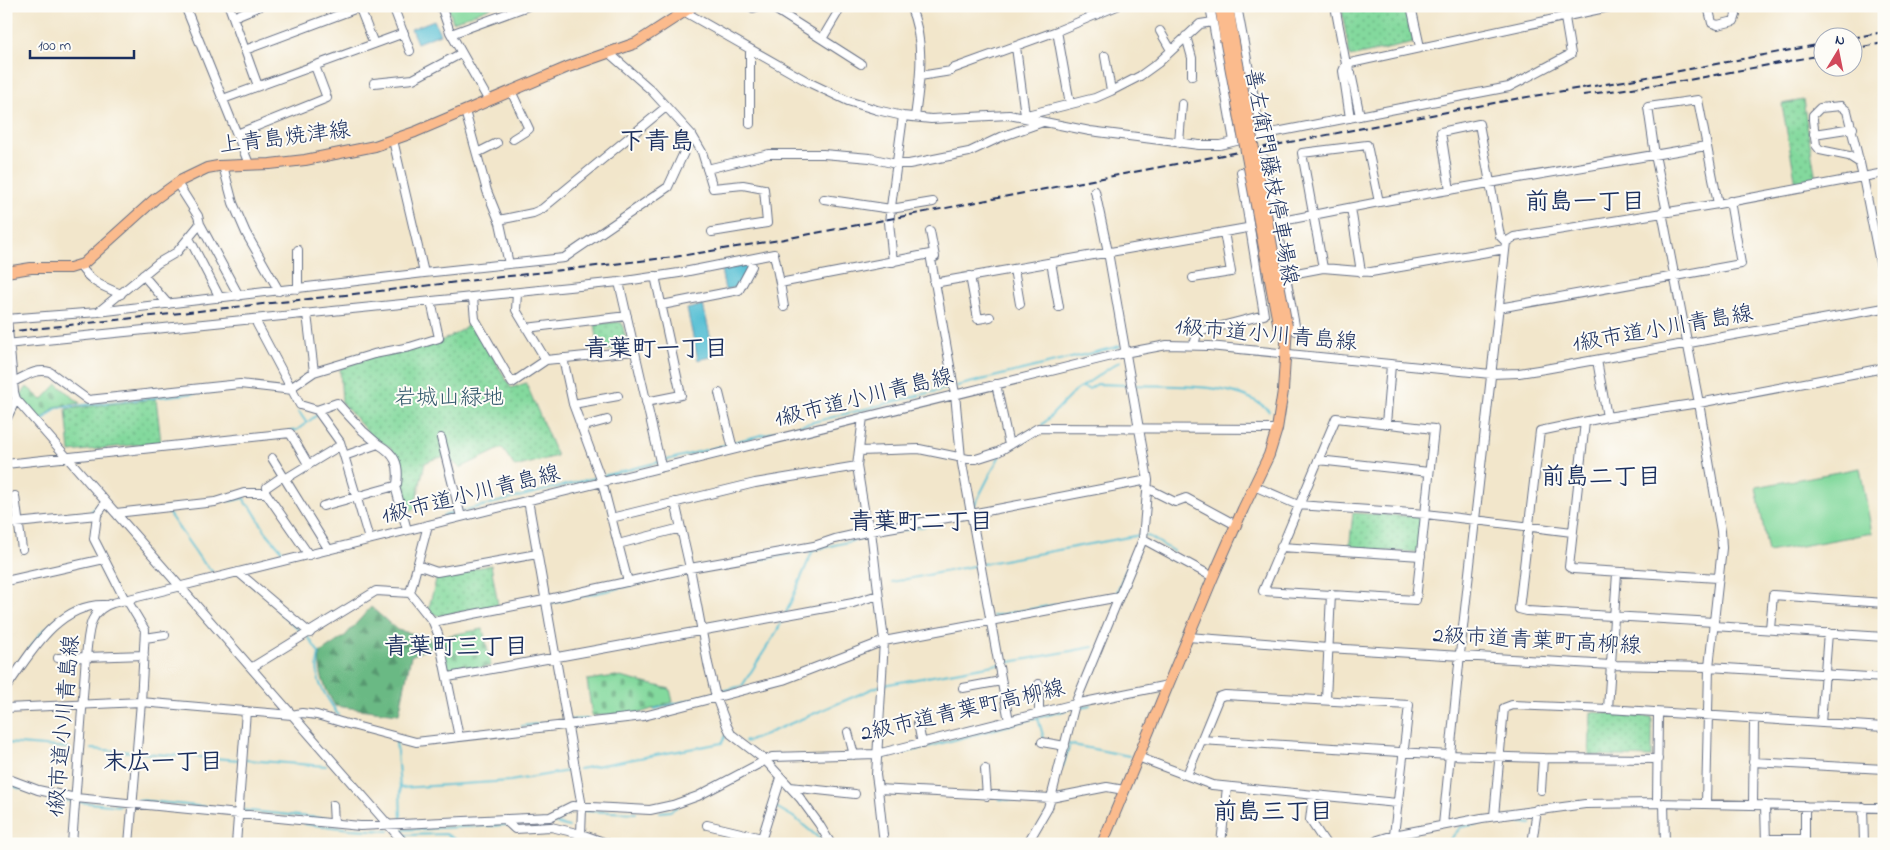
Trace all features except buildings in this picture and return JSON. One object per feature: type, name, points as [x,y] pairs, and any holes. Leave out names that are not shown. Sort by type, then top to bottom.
[{"type":"main road","name":"善左衛門藤枝停車場線","points":[[1168,685],[1213,577],[1269,455],[1277,429],[1286,354],[1287,328],[1229,38],[1220,6]]},
{"type":"main road","name":"善左衛門藤枝停車場線","points":[[1228,6],[1229,38]]},
{"type":"main road","name":"上青島焼津線","points":[[80,266],[90,260],[155,199],[177,183],[207,168],[305,160],[375,146],[465,111],[568,67],[636,43],[689,9]]},
{"type":"main road","points":[[6,272],[31,268],[70,268],[80,266]]},
{"type":"main road","points":[[1102,844],[1168,685]]},
{"type":"street","points":[[185,6],[249,164]]},
{"type":"street","points":[[229,6],[258,86]]},
{"type":"street","points":[[233,17],[260,6]]},
{"type":"street","points":[[394,6],[410,50]]},
{"type":"street","points":[[441,6],[451,34],[488,101]]},
{"type":"street","points":[[451,34],[528,6]]},
{"type":"street","points":[[751,6],[753,8],[759,6]]},
{"type":"street","points":[[770,6],[861,64]]},
{"type":"street","points":[[822,39],[838,12],[835,6]]},
{"type":"street","points":[[910,6],[917,26],[922,59],[915,117]]},
{"type":"street","points":[[920,76],[950,71],[1016,47],[1117,6]]},
{"type":"street","points":[[1210,6],[1234,141]]},
{"type":"street","points":[[1238,6],[1261,135]]},
{"type":"street","points":[[1335,6],[1346,64],[1351,74],[1360,116]]},
{"type":"street","points":[[1411,6],[1420,47]]},
{"type":"street","points":[[689,9],[750,50],[810,83],[848,101],[877,110],[903,116],[931,119],[1009,114],[1090,131],[1178,143],[1220,145],[1261,135],[1509,88],[1571,54],[1563,6]]},
{"type":"street","points":[[1346,64],[1614,6]]},
{"type":"street","points":[[1708,6],[1712,23],[1718,25],[1734,21],[1736,15],[1734,6]]},
{"type":"street","points":[[245,50],[360,7],[374,44]]},
{"type":"street","points":[[1023,116],[1095,98],[1112,91],[1140,76],[1200,24],[1213,22]]},
{"type":"street","points":[[1057,31],[1070,104]]},
{"type":"street","points":[[1160,31],[1171,50]]},
{"type":"street","points":[[223,99],[404,33]]},
{"type":"street","points":[[1186,36],[1192,58],[1192,76]]},
{"type":"street","points":[[1016,47],[1023,116]]},
{"type":"street","points":[[750,50],[750,124]]},
{"type":"street","points":[[374,83],[413,79],[462,53]]},
{"type":"street","points":[[609,53],[651,90],[692,135],[702,152],[713,188],[743,185],[764,189],[767,223],[712,232]]},
{"type":"street","points":[[1105,56],[1112,91]]},
{"type":"street","points":[[1346,64],[1343,71],[1350,118]]},
{"type":"street","points":[[237,134],[327,98],[315,66]]},
{"type":"street","points":[[511,91],[529,129],[513,139]]},
{"type":"street","points":[[1706,804],[1709,667],[1722,548],[1720,514],[1687,344],[1648,107],[1698,100],[1718,204]]},
{"type":"street","points":[[1178,143],[1182,104]]},
{"type":"street","points":[[1864,176],[1860,163],[1849,156],[1820,150],[1816,145],[1813,115],[1820,108],[1841,106],[1847,111],[1853,128],[1864,176],[1884,283]]},
{"type":"street","points":[[498,220],[533,213],[542,209],[666,107]]},
{"type":"street","points":[[465,111],[498,220],[509,264]]},
{"type":"street","points":[[893,262],[889,230],[903,116]]},
{"type":"street","points":[[707,169],[769,154],[823,154],[870,158],[896,164],[910,164],[969,152],[1001,137],[1045,121]]},
{"type":"street","points":[[1443,825],[1505,245],[1500,236],[1479,124],[1441,132],[1450,190]]},
{"type":"street","points":[[1814,134],[1853,128]]},
{"type":"street","points":[[7,319],[98,312],[564,258],[668,187],[692,135]]},
{"type":"street","points":[[392,140],[424,273]]},
{"type":"street","points":[[477,153],[497,143]]},
{"type":"street","points":[[1323,268],[1302,153],[1367,145],[1379,202]]},
{"type":"street","points":[[1277,222],[1379,202],[1706,146]]},
{"type":"street","points":[[1264,158],[1286,275],[1287,328]]},
{"type":"street","points":[[223,166],[233,203],[246,233],[279,291]]},
{"type":"street","points":[[1194,345],[1197,334],[1202,331],[1264,315],[1241,172]]},
{"type":"street","points":[[1286,275],[1323,268],[1361,272],[1505,245],[1514,237],[1730,202],[1884,173]]},
{"type":"street","points":[[177,183],[198,216],[200,224],[239,296]]},
{"type":"street","points":[[1027,844],[1048,808],[1075,704],[1143,539],[1147,484],[1108,252],[1095,191]]},
{"type":"street","points":[[824,200],[891,210],[933,202]]},
{"type":"street","points":[[1499,308],[1741,264],[1730,202]]},
{"type":"street","points":[[1350,208],[1361,272]]},
{"type":"street","points":[[98,312],[158,263],[177,252],[200,224]]},
{"type":"street","points":[[934,282],[1247,228]]},
{"type":"street","points":[[930,231],[935,257],[930,258]]},
{"type":"street","points":[[1193,278],[1231,272],[1224,232]]},
{"type":"street","points":[[189,238],[220,298]]},
{"type":"street","points":[[298,250],[298,289]]},
{"type":"street","points":[[8,344],[619,282],[750,260],[774,254],[784,307]]},
{"type":"street","points":[[780,283],[930,254],[955,394],[961,458],[1008,721]]},
{"type":"street","points":[[662,305],[739,290],[752,266],[750,260]]},
{"type":"street","points":[[1051,262],[1059,307]]},
{"type":"street","points":[[80,266],[95,283],[121,294]]},
{"type":"street","points":[[1014,269],[1020,304]]},
{"type":"street","points":[[143,276],[168,304]]},
{"type":"street","points":[[646,402],[681,395],[655,276]]},
{"type":"street","points":[[970,276],[978,319],[990,317]]},
{"type":"street","points":[[619,282],[661,466]]},
{"type":"street","points":[[517,293],[516,310],[546,360]]},
{"type":"street","points":[[473,298],[475,319],[512,384],[546,360],[635,351]]},
{"type":"street","points":[[13,382],[44,370],[50,372],[88,400],[240,384],[292,388],[314,372],[374,354],[410,347],[439,338],[431,301]]},
{"type":"street","points":[[6,308],[13,382],[12,402],[6,420]]},
{"type":"street","name":"1級市道小川青島線","points":[[72,844],[86,656],[94,614],[105,605],[863,416],[1124,353],[1166,345],[1194,345],[1491,374],[1519,373],[1884,308]]},
{"type":"street","points":[[307,314],[314,372]]},
{"type":"street","points":[[526,328],[626,316]]},
{"type":"street","points":[[257,319],[257,324],[300,405],[317,410],[336,404],[363,431],[394,456],[398,465],[397,484],[395,486],[407,530]]},
{"type":"street","points":[[562,358],[573,404],[602,482],[628,582]]},
{"type":"street","points":[[1597,360],[1608,417]]},
{"type":"street","points":[[1386,424],[1391,365]]},
{"type":"street","points":[[1884,368],[1699,403],[1608,417],[1540,431],[1520,609],[1884,637]]},
{"type":"street","points":[[996,384],[1009,445]]},
{"type":"street","points":[[719,393],[733,449]]},
{"type":"street","points":[[573,404],[618,396]]},
{"type":"street","points":[[12,402],[67,458],[405,844]]},
{"type":"street","points":[[317,410],[341,445],[369,540]]},
{"type":"street","points":[[863,416],[857,466],[865,515],[871,531],[884,641],[877,758],[878,789],[884,844]]},
{"type":"street","points":[[1336,418],[1386,424],[1434,429],[1416,600],[1263,591],[1336,418]]},
{"type":"street","points":[[581,427],[607,420]]},
{"type":"street","points":[[1585,422],[1569,567],[1574,570],[1718,578]]},
{"type":"street","points":[[859,451],[919,449],[961,458],[976,459],[998,452],[1038,428],[1138,430],[1277,429]]},
{"type":"street","points":[[6,464],[290,433],[308,464]]},
{"type":"street","points":[[441,438],[461,517]]},
{"type":"street","points":[[344,456],[378,444]]},
{"type":"street","points":[[267,487],[341,445]]},
{"type":"street","points":[[272,458],[329,550]]},
{"type":"street","points":[[1318,460],[1429,472]]},
{"type":"street","points":[[611,518],[755,483],[857,466]]},
{"type":"street","points":[[433,622],[690,568],[814,546],[834,539],[871,531],[1147,484],[1175,502],[1186,498],[1236,525]]},
{"type":"street","points":[[323,506],[356,495],[395,486]]},
{"type":"street","points":[[1254,486],[1298,506],[1426,514],[1572,532]]},
{"type":"street","points":[[116,514],[215,502],[244,493],[266,493],[309,554]]},
{"type":"street","points":[[15,496],[22,549]]},
{"type":"street","points":[[528,500],[582,810],[581,831],[576,844]]},
{"type":"street","points":[[106,502],[97,515],[94,539],[126,600],[145,630],[129,844]]},
{"type":"street","points":[[675,502],[714,689],[731,734],[767,762],[790,787],[820,824],[831,844]]},
{"type":"street","points":[[6,524],[18,521],[97,515]]},
{"type":"street","points":[[410,593],[428,525]]},
{"type":"street","points":[[618,544],[681,528]]},
{"type":"street","points":[[1143,539],[1213,577]]},
{"type":"street","points":[[1281,548],[1421,556]]},
{"type":"street","points":[[418,565],[437,572],[537,554]]},
{"type":"street","points":[[6,581],[104,559]]},
{"type":"street","points":[[238,572],[310,633]]},
{"type":"street","points":[[1608,709],[1617,573]]},
{"type":"street","points":[[251,668],[376,591],[410,593],[433,622],[438,634],[459,737]]},
{"type":"street","points":[[1326,699],[1332,594]]},
{"type":"street","points":[[448,677],[854,603],[878,595]]},
{"type":"street","points":[[1770,629],[1773,595],[1884,603]]},
{"type":"street","points":[[6,708],[141,702],[292,715],[302,713],[317,715],[344,724],[416,742],[644,716],[783,680],[884,641],[1120,597]]},
{"type":"street","points":[[6,688],[46,633],[72,614],[90,605],[105,605]]},
{"type":"street","points":[[1821,723],[1828,633]]},
{"type":"street","points":[[145,638],[165,635]]},
{"type":"street","name":"2級市道青葉町高柳線","points":[[1188,637],[1328,648],[1460,654],[1611,665],[1709,667],[1884,678]]},
{"type":"street","points":[[58,658],[144,655]]},
{"type":"street","points":[[964,688],[1002,681]]},
{"type":"street","points":[[1039,684],[1039,713]]},
{"type":"street","name":"2級市道青葉町高柳線","points":[[6,778],[38,790],[133,807],[238,813],[360,826],[550,817],[572,806],[582,810],[650,810],[673,805],[698,796],[767,762],[772,757],[854,755],[877,758],[1039,713],[1168,685]]},
{"type":"street","points":[[1187,775],[1219,697],[1225,695],[1409,705],[1394,835]]},
{"type":"street","points":[[1494,816],[1504,708],[1512,705],[1608,709],[1884,727]]},
{"type":"street","points":[[236,844],[246,711]]},
{"type":"street","points":[[1658,712],[1660,803],[1665,844]]},
{"type":"street","points":[[1753,805],[1754,719]]},
{"type":"street","points":[[918,723],[922,744]]},
{"type":"street","points":[[848,732],[854,755]]},
{"type":"street","points":[[1201,740],[1449,755],[1658,759]]},
{"type":"street","points":[[1042,742],[1065,746]]},
{"type":"street","points":[[1138,756],[1212,785],[1397,803]]},
{"type":"street","points":[[1541,790],[1543,758]]},
{"type":"street","points":[[1753,762],[1884,770]]},
{"type":"street","points":[[985,769],[986,796]]},
{"type":"street","points":[[707,825],[761,841],[781,778]]},
{"type":"street","points":[[790,787],[856,794]]},
{"type":"street","points":[[878,789],[1051,798],[1106,787],[1124,790]]},
{"type":"street","points":[[1221,844],[1227,787]]},
{"type":"street","points":[[1313,795],[1310,820],[1326,844]]},
{"type":"street","points":[[1372,844],[1394,835],[1443,825],[1537,809],[1585,804],[1660,803],[1884,808]]},
{"type":"street","points":[[333,804],[334,823]]},
{"type":"street","points":[[1765,805],[1766,842],[1805,839],[1805,806]]},
{"type":"street","points":[[1863,807],[1864,844]]},
{"type":"street","points":[[1532,844],[1537,809]]},
{"type":"street","points":[[504,819],[515,829],[551,827],[581,831],[609,844]]},
{"type":"street","points":[[1403,834],[1405,844]]},
{"type":"green space","points":[[448,6],[494,6],[453,22]]},
{"type":"green space","points":[[1341,6],[1405,6],[1414,43],[1350,57]]},
{"type":"green space","points":[[1803,100],[1816,180],[1796,184],[1782,104]]},
{"type":"green space","name":"岩城山緑地","points":[[472,321],[511,388],[526,383],[557,456],[515,467],[502,448],[460,468],[447,459],[435,459],[425,463],[414,509],[404,512],[399,488],[399,460],[391,448],[371,436],[342,403],[340,369],[373,356],[437,342],[461,330]]},
{"type":"green space","points":[[622,323],[627,344],[624,348],[599,351],[595,324]]},
{"type":"green space","points":[[57,384],[80,403],[55,407],[40,421],[20,396],[27,387],[42,400]]},
{"type":"green space","points":[[156,399],[161,442],[70,452],[66,409]]},
{"type":"green space","points":[[1860,468],[1872,533],[1768,552],[1756,487]]},
{"type":"green space","points":[[1353,513],[1423,517],[1418,552],[1349,550]]},
{"type":"green space","points":[[491,565],[498,605],[439,616],[428,611],[437,576]]},
{"type":"green space","points":[[371,607],[397,630],[428,637],[434,646],[411,656],[399,714],[335,706],[325,687],[321,674],[320,653],[345,636]]},
{"type":"green space","points":[[483,629],[491,666],[449,673],[441,637]]},
{"type":"green space","points":[[616,676],[670,689],[673,702],[640,713],[592,716],[587,680]]},
{"type":"green space","points":[[1591,712],[1652,717],[1652,757],[1589,755]]},
{"type":"water","points":[[434,20],[440,34],[417,43],[411,29]]},
{"type":"water","points":[[747,265],[748,269],[737,287],[725,290],[721,270]]},
{"type":"water","points":[[703,305],[715,356],[698,360],[687,309]]},
{"type":"waterway","points":[[957,386],[1120,346]]},
{"type":"waterway","points":[[1042,425],[1074,392],[1120,361]]},
{"type":"waterway","points":[[1082,387],[1089,389],[1097,384],[1128,385]]},
{"type":"waterway","points":[[1133,385],[1186,386],[1223,390],[1256,401],[1269,411]]},
{"type":"waterway","points":[[734,442],[952,387]]},
{"type":"waterway","points":[[42,421],[56,408],[243,388]]},
{"type":"waterway","points":[[299,412],[306,422]]},
{"type":"waterway","points":[[290,431],[297,430],[317,415]]},
{"type":"waterway","points":[[1022,442],[1036,432]]},
{"type":"waterway","points":[[663,461],[729,444]]},
{"type":"waterway","points":[[973,508],[1000,455]]},
{"type":"waterway","points":[[603,476],[659,462]]},
{"type":"waterway","points":[[462,511],[598,477]]},
{"type":"waterway","points":[[230,501],[244,498],[246,504],[251,507],[266,532],[284,553]]},
{"type":"waterway","points":[[91,512],[97,505]]},
{"type":"waterway","points":[[167,511],[201,560],[212,571]]},
{"type":"waterway","points":[[443,516],[457,512]]},
{"type":"waterway","points":[[873,536],[925,526]]},
{"type":"waterway","points":[[982,564],[1140,535]]},
{"type":"waterway","points":[[1145,536],[1173,551]]},
{"type":"waterway","points":[[786,613],[813,550],[869,537]]},
{"type":"waterway","points":[[692,572],[813,550]]},
{"type":"waterway","points":[[993,616],[1116,594],[1130,561]]},
{"type":"waterway","points":[[892,582],[978,565]]},
{"type":"waterway","points":[[551,603],[687,573]]},
{"type":"waterway","points":[[76,607],[81,604]]},
{"type":"waterway","points":[[278,611],[304,634]]},
{"type":"waterway","points":[[6,680],[41,633],[59,617]]},
{"type":"waterway","points":[[718,692],[742,686],[783,619]]},
{"type":"waterway","points":[[308,637],[319,653],[317,672],[321,686],[338,715]]},
{"type":"waterway","points":[[883,685],[1093,647]]},
{"type":"waterway","points":[[745,741],[747,742],[879,686]]},
{"type":"waterway","points":[[655,709],[714,694]]},
{"type":"waterway","points":[[1077,708],[1090,705]]},
{"type":"waterway","points":[[878,758],[916,750],[1070,709]]},
{"type":"waterway","points":[[1038,718],[1044,739]]},
{"type":"waterway","points":[[569,720],[589,719]]},
{"type":"waterway","points":[[522,726],[564,721]]},
{"type":"waterway","points":[[579,769],[722,743],[726,735]]},
{"type":"waterway","points":[[396,740],[401,823]]},
{"type":"waterway","points":[[6,743],[69,748]]},
{"type":"waterway","points":[[1068,744],[1129,756]]},
{"type":"waterway","points":[[1063,766],[1069,747]]},
{"type":"waterway","points":[[91,749],[133,752]]},
{"type":"waterway","points":[[141,753],[241,760]]},
{"type":"waterway","points":[[821,759],[874,759]]},
{"type":"waterway","points":[[246,760],[326,766]]},
{"type":"waterway","points":[[400,788],[510,781],[574,770]]},
{"type":"waterway","points":[[6,783],[18,788],[73,802]]},
{"type":"waterway","points":[[999,799],[1046,802]]},
{"type":"waterway","points":[[138,800],[236,810]]},
{"type":"waterway","points":[[78,802],[121,806]]},
{"type":"waterway","points":[[660,812],[670,811],[677,807]]},
{"type":"waterway","points":[[776,807],[795,818],[826,844]]},
{"type":"waterway","points":[[240,810],[330,819]]},
{"type":"waterway","points":[[551,822],[573,811],[581,811]]},
{"type":"waterway","points":[[585,811],[636,813]]},
{"type":"waterway","points":[[337,819],[364,822]]},
{"type":"waterway","points":[[1503,819],[1531,824]]},
{"type":"waterway","points":[[1446,844],[1461,827],[1491,821]]},
{"type":"waterway","points":[[514,824],[551,822],[569,827]]},
{"type":"waterway","points":[[305,824],[389,831]]},
{"type":"waterway","points":[[397,830],[507,825]]},
{"type":"waterway","points":[[401,830],[404,835],[446,834],[463,844]]},
{"type":"waterway","points":[[611,842],[617,844]]},
{"type":"railway","points":[[1862,36],[1884,32]]},
{"type":"railway","points":[[1862,47],[1884,43]]},
{"type":"railway","points":[[6,332],[674,257],[779,240],[1515,99],[1642,78],[1812,46]]},
{"type":"railway","points":[[1583,95],[1688,80],[1812,57]]},
{"type":"district","name":"下青島","points":[[657,143]]},
{"type":"district","name":"前島一丁目","points":[[1585,203]]},
{"type":"district","name":"青葉町一丁目","points":[[656,350]]},
{"type":"district","name":"前島二丁目","points":[[1601,478]]},
{"type":"district","name":"青葉町二丁目","points":[[921,523]]},
{"type":"district","name":"青葉町三丁目","points":[[456,648]]},
{"type":"district","name":"末広一丁目","points":[[163,763]]},
{"type":"district","name":"前島三丁目","points":[[1273,813]]}]
